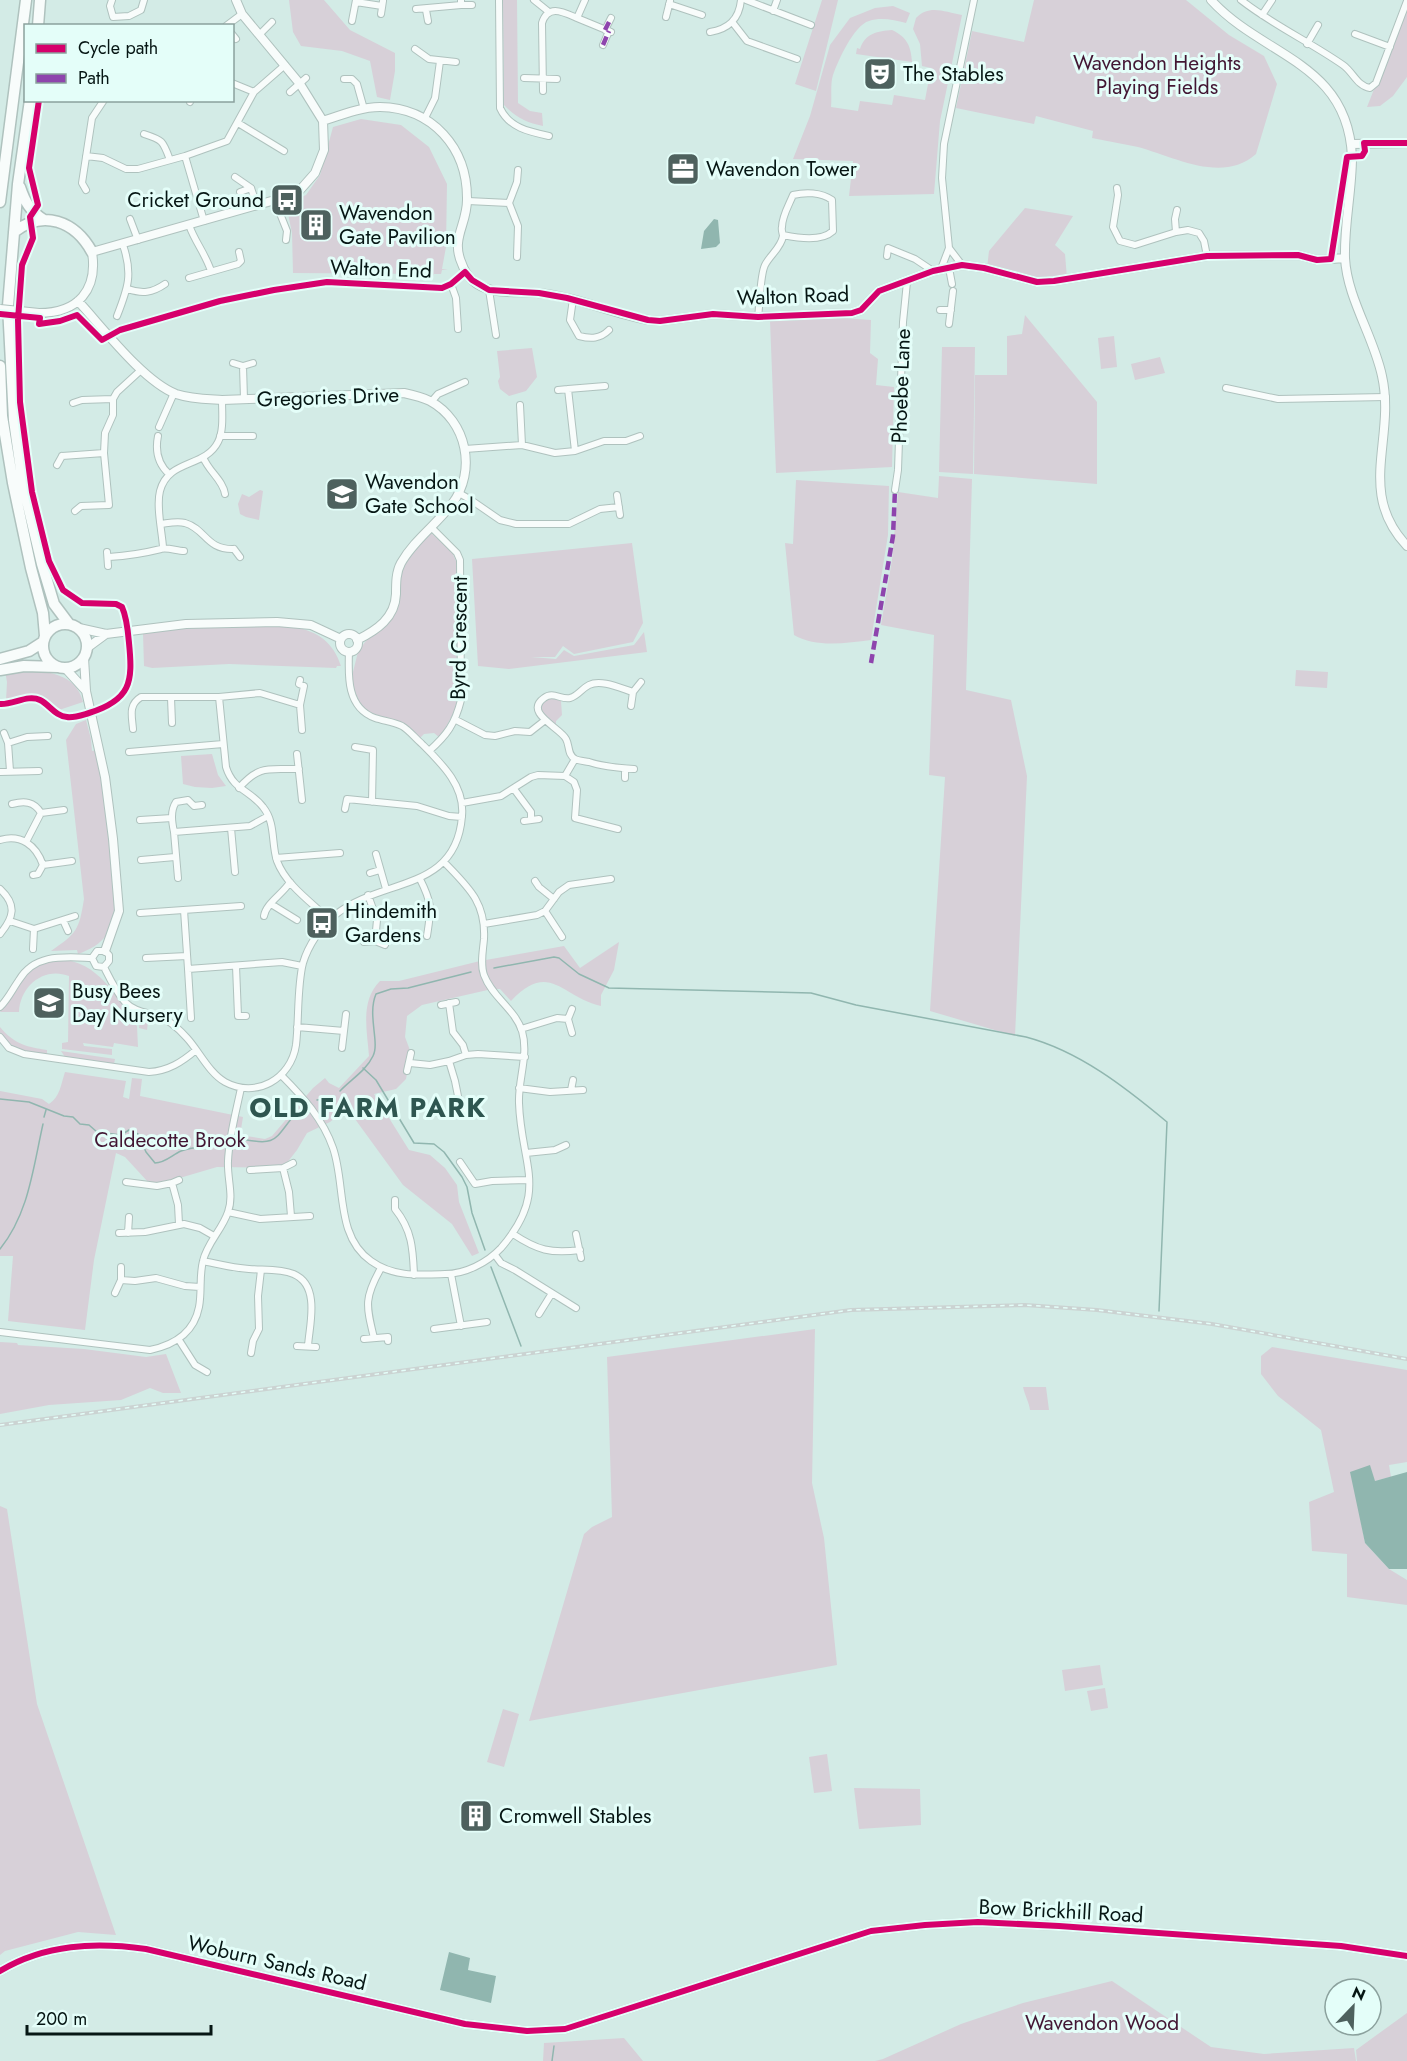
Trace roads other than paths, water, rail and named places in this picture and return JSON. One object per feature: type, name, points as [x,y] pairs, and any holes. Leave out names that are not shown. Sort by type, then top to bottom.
[{"type":"highway","points":[[0,202],[3,155],[26,0]]},
{"type":"highway","points":[[38,24],[40,0]]},
{"type":"highway","points":[[2,664],[61,668],[76,666],[86,653],[85,635],[54,604],[23,484],[14,420],[8,306],[18,184],[30,102]]},
{"type":"highway","points":[[18,184],[32,212],[44,220]]},
{"type":"highway","points":[[14,232],[31,223],[44,220],[56,221],[69,225],[84,238],[92,252]]},
{"type":"highway","points":[[0,366],[2,416],[11,472],[43,613],[43,648],[48,660],[61,668]]},
{"type":"highway","points":[[2,664],[29,651],[44,639],[53,627],[74,626]]},
{"type":"street","points":[[112,0],[110,6],[113,17],[129,16],[141,10],[144,0]]},
{"type":"street","points":[[0,309],[39,313],[66,310],[78,301],[92,279],[94,267],[92,252],[275,201],[300,190],[315,173],[324,150],[323,121],[303,81],[285,65],[259,35],[242,14],[236,0]]},
{"type":"street","points":[[499,0],[500,108],[504,118],[513,124],[531,132],[549,136]]},
{"type":"street","points":[[534,0],[549,12]]},
{"type":"street","points":[[577,18],[585,0]]},
{"type":"street","points":[[710,32],[723,30],[733,23],[741,0]]},
{"type":"street","points":[[747,0],[811,26]]},
{"type":"street","points":[[773,11],[777,0]]},
{"type":"street","points":[[941,269],[949,248],[942,178],[944,144],[974,0]]},
{"type":"street","points":[[1211,0],[1236,23],[1292,57],[1323,83],[1333,95],[1346,122],[1352,144],[1352,176],[1345,258],[1353,290],[1377,358],[1386,397],[1380,484],[1381,502],[1389,523],[1407,546]]},
{"type":"street","points":[[1241,0],[1344,66],[1363,87],[1370,88],[1376,83],[1407,1]]},
{"type":"street","points":[[1262,15],[1272,0]]},
{"type":"street","points":[[352,21],[356,1],[382,4],[381,14]]},
{"type":"street","points":[[416,9],[426,10],[461,2],[472,5]]},
{"type":"street","points":[[666,17],[670,2],[702,15]]},
{"type":"street","points":[[426,10],[428,21]]},
{"type":"street","points":[[543,91],[542,23],[544,16],[549,12],[559,11],[608,31]]},
{"type":"street","points":[[229,24],[242,14]]},
{"type":"street","points":[[603,45],[611,18]]},
{"type":"street","points":[[259,35],[272,22]]},
{"type":"street","points":[[733,23],[747,41],[797,59]]},
{"type":"street","points":[[1307,44],[1318,24]]},
{"type":"street","points":[[1355,34],[1390,47]]},
{"type":"street","points":[[415,49],[429,59],[456,62]]},
{"type":"street","points":[[425,118],[435,98],[441,60]]},
{"type":"street","points":[[86,156],[103,158],[126,169],[138,169],[227,141],[254,92],[285,65]]},
{"type":"street","points":[[524,78],[557,78]]},
{"type":"street","points":[[344,79],[352,79],[357,84],[364,109]]},
{"type":"street","points":[[290,92],[303,81]]},
{"type":"street","points":[[234,84],[254,92]]},
{"type":"street","points":[[86,190],[82,183],[92,118],[103,102]]},
{"type":"street","points":[[323,121],[364,109],[380,107],[404,110],[425,118],[442,132],[455,149],[466,173],[468,201],[458,236],[457,253],[471,280],[489,290],[496,335]]},
{"type":"street","points":[[238,123],[280,150]]},
{"type":"street","points":[[144,134],[160,139],[164,143],[170,160]]},
{"type":"street","points":[[1352,144],[1407,142]]},
{"type":"street","points":[[185,156],[204,221]]},
{"type":"street","points":[[517,257],[518,226],[509,203],[517,182],[518,170]]},
{"type":"street","points":[[235,177],[251,188],[257,206]]},
{"type":"street","points":[[240,192],[251,188]]},
{"type":"street","points":[[1117,188],[1113,227],[1120,241],[1135,245],[1188,230],[1198,233],[1207,256]]},
{"type":"street","points":[[758,317],[761,274],[783,235],[781,228],[784,216],[793,195],[803,192],[826,195],[832,200],[833,231],[829,235],[800,239],[783,235]]},
{"type":"street","points":[[275,201],[287,231],[286,240]]},
{"type":"street","points":[[468,201],[509,203]]},
{"type":"street","points":[[1176,210],[1174,219],[1176,232]]},
{"type":"street","points":[[130,219],[138,240]]},
{"type":"street","points":[[189,225],[195,240],[205,254],[211,271]]},
{"type":"street","points":[[117,315],[128,290],[130,274],[123,245]]},
{"type":"street","points":[[887,256],[888,248],[941,269],[952,288],[949,324]]},
{"type":"street","points":[[949,248],[962,265]]},
{"type":"street","points":[[189,278],[238,264],[241,261],[239,252]]},
{"type":"street","name":"Walton Road","points":[[489,290],[539,293],[573,299],[648,320],[660,321],[713,314],[758,317],[852,313],[861,310],[879,291],[941,269],[962,265],[984,268],[1036,282],[1207,256],[1298,255],[1317,260],[1345,258]]},
{"type":"street","name":"Walton End","points":[[220,301],[327,282],[442,288],[451,284],[465,272]]},
{"type":"street","name":"Phoebe Lane","points":[[895,490],[898,470],[903,322],[907,282]]},
{"type":"street","points":[[128,290],[146,293],[165,284]]},
{"type":"street","points":[[451,284],[456,298],[458,329]]},
{"type":"street","points":[[573,299],[570,320],[579,336],[590,339],[603,336],[609,330]]},
{"type":"street","name":"Gregories Drive","points":[[78,301],[141,370],[156,383],[174,393],[196,399],[222,400],[404,393],[431,402],[455,424],[465,449],[466,465],[459,494],[452,505],[408,551],[399,565],[393,609],[384,623],[357,640]]},
{"type":"street","points":[[940,310],[951,310]]},
{"type":"street","points":[[233,363],[243,366],[253,363]]},
{"type":"street","points":[[243,366],[244,399]]},
{"type":"street","points":[[75,511],[81,506],[109,505],[104,453],[105,433],[112,415],[113,399],[117,392],[141,370]]},
{"type":"street","points":[[431,402],[438,394],[465,382]]},
{"type":"street","points":[[558,390],[604,386]]},
{"type":"street","points":[[1226,388],[1278,399],[1386,397]]},
{"type":"street","points":[[568,389],[575,451]]},
{"type":"street","points":[[159,427],[174,393]]},
{"type":"street","points":[[73,403],[82,400],[113,399]]},
{"type":"street","points":[[163,548],[160,492],[169,474],[211,452],[220,436],[222,400]]},
{"type":"street","points":[[520,405],[522,445]]},
{"type":"street","points":[[158,436],[156,444],[159,461],[169,474]]},
{"type":"street","points":[[220,436],[253,436]]},
{"type":"street","points":[[465,449],[522,445],[555,453],[575,451],[604,441],[626,441],[640,436]]},
{"type":"street","points":[[57,449],[62,456]]},
{"type":"street","points":[[62,456],[104,453]]},
{"type":"street","points":[[57,465],[62,456]]},
{"type":"street","points":[[203,457],[208,468],[224,484],[225,494]]},
{"type":"street","points":[[224,484],[232,481]]},
{"type":"street","points":[[459,494],[500,520],[516,524],[569,524],[600,509],[619,507]]},
{"type":"street","points":[[617,495],[620,515]]},
{"type":"street","points":[[161,524],[187,524],[218,548],[234,549],[240,557]]},
{"type":"street","name":"Byrd Crescent","points":[[429,751],[456,720],[461,700],[460,560],[457,553],[430,527]]},
{"type":"street","points":[[234,549],[236,541]]},
{"type":"street","points":[[108,566],[108,554],[149,553],[163,548],[184,551]]},
{"type":"street","points":[[74,626],[106,634],[195,623],[277,622],[311,626],[341,639]]},
{"type":"street","points":[[105,951],[119,911],[105,777],[86,691],[86,653],[106,634]]},
{"type":"street","points":[[341,639],[348,635],[357,640],[356,648],[349,652]]},
{"type":"street","points":[[341,639],[342,649],[349,652]]},
{"type":"street","points":[[104,967],[125,1001],[137,1010],[158,1016],[176,1027],[224,1082],[241,1088],[262,1087],[281,1076],[292,1059],[296,1046],[302,966],[314,939],[330,919],[347,905],[368,895],[420,879],[444,862],[457,842],[462,817],[462,803],[457,785],[445,768],[401,725],[372,717],[356,704],[350,689],[349,652]]},
{"type":"street","points":[[61,668],[86,691]]},
{"type":"street","points":[[300,680],[299,684],[304,686],[300,705],[302,730]]},
{"type":"street","points":[[631,706],[633,692],[641,682]]},
{"type":"street","points":[[633,692],[602,683],[591,684],[576,696],[568,699],[549,695],[542,699],[539,706],[544,721],[558,729],[566,739],[569,753],[575,759],[598,766],[634,769]]},
{"type":"street","points":[[133,729],[129,709],[141,697],[219,697],[260,693],[300,705]]},
{"type":"street","points":[[219,697],[223,744],[229,777],[263,807],[273,826],[276,858],[290,882],[330,919]]},
{"type":"street","points":[[171,698],[172,723]]},
{"type":"street","points":[[456,720],[485,735],[495,736],[515,731],[530,732],[544,721]]},
{"type":"street","points":[[4,733],[8,743],[10,771]]},
{"type":"street","points":[[8,743],[26,733],[48,736]]},
{"type":"street","points":[[129,752],[223,744]]},
{"type":"street","points":[[355,747],[373,750],[372,802]]},
{"type":"street","points":[[297,754],[302,800]]},
{"type":"street","points":[[565,776],[575,759]]},
{"type":"street","points":[[239,788],[251,775],[261,770],[299,769]]},
{"type":"street","points":[[625,769],[625,778]]},
{"type":"street","points":[[0,772],[39,771]]},
{"type":"street","points":[[462,803],[501,796],[538,775],[565,776],[574,782],[578,790],[572,825]]},
{"type":"street","points":[[514,789],[531,812],[531,819]]},
{"type":"street","points":[[345,810],[347,799],[417,806],[449,816],[462,817]]},
{"type":"street","points":[[178,878],[173,807],[176,802],[188,800],[194,806],[202,806]]},
{"type":"street","points":[[12,804],[31,803],[41,813]]},
{"type":"street","points":[[41,813],[64,810]]},
{"type":"street","points":[[26,842],[41,813]]},
{"type":"street","points":[[174,832],[250,826],[268,816]]},
{"type":"street","points":[[140,820],[172,818]]},
{"type":"street","points":[[575,818],[618,829]]},
{"type":"street","points":[[524,821],[539,819]]},
{"type":"street","points":[[231,828],[235,872]]},
{"type":"street","points":[[0,840],[9,837],[26,842],[38,854],[43,865]]},
{"type":"street","points":[[276,858],[340,853]]},
{"type":"street","points":[[376,854],[386,889]]},
{"type":"street","points":[[141,860],[175,857]]},
{"type":"street","points":[[43,865],[72,861]]},
{"type":"street","points":[[281,1076],[315,1113],[329,1136],[334,1150],[347,1228],[361,1253],[381,1268],[390,1272],[414,1275],[452,1274],[471,1269],[495,1255],[513,1234],[527,1206],[529,1180],[519,1107],[519,1088],[525,1044],[521,1029],[512,1012],[492,989],[484,975],[482,960],[484,924],[478,902],[467,885],[444,862]]},
{"type":"street","points":[[33,875],[38,874],[43,865]]},
{"type":"street","points":[[370,873],[380,870]]},
{"type":"street","points":[[420,879],[431,905],[427,936]]},
{"type":"street","points":[[484,924],[537,915],[545,911],[559,892],[569,885],[611,879]]},
{"type":"street","points":[[603,880],[605,889]]},
{"type":"street","points":[[535,881],[554,899]]},
{"type":"street","points":[[264,916],[265,909],[290,882]]},
{"type":"street","points":[[0,889],[9,898],[12,908],[10,921],[0,934]]},
{"type":"street","points":[[368,895],[377,920],[375,941]]},
{"type":"street","points":[[271,904],[297,920]]},
{"type":"street","points":[[140,913],[241,906]]},
{"type":"street","points":[[184,910],[191,1018]]},
{"type":"street","points":[[545,911],[562,937]]},
{"type":"street","points":[[10,921],[34,929],[75,916]]},
{"type":"street","points":[[63,920],[68,931]]},
{"type":"street","points":[[420,925],[428,927]]},
{"type":"street","points":[[33,949],[34,929]]},
{"type":"street","points":[[364,942],[375,941],[385,945]]},
{"type":"street","points":[[92,958],[97,951],[105,951]]},
{"type":"street","points":[[104,967],[110,961],[105,951]]},
{"type":"street","points":[[147,958],[187,956]]},
{"type":"street","points":[[0,1007],[25,971],[39,961],[49,958],[92,958]]},
{"type":"street","points":[[92,958],[96,966],[104,967]]},
{"type":"street","points":[[188,969],[282,962],[302,966]]},
{"type":"street","points":[[236,966],[238,1016],[246,1016]]},
{"type":"street","points":[[441,1005],[453,1002],[453,1032],[463,1045],[466,1055]]},
{"type":"street","points":[[572,1009],[568,1019],[572,1033]]},
{"type":"street","points":[[342,1048],[346,1014]]},
{"type":"street","points":[[521,1029],[557,1018],[568,1019]]},
{"type":"street","points":[[297,1027],[344,1031]]},
{"type":"street","points":[[0,1037],[9,1048],[24,1054],[149,1072],[167,1069],[196,1050]]},
{"type":"street","points":[[407,1071],[411,1053]]},
{"type":"street","points":[[410,1063],[430,1065],[478,1054],[525,1057]]},
{"type":"street","points":[[449,1061],[461,1111]]},
{"type":"street","points":[[571,1090],[573,1080]]},
{"type":"street","points":[[0,1332],[150,1350],[178,1340],[191,1327],[199,1308],[203,1261],[228,1212],[230,1190],[228,1159],[241,1088]]},
{"type":"street","points":[[519,1088],[550,1092],[583,1090]]},
{"type":"street","points":[[443,1115],[470,1109]]},
{"type":"street","points":[[526,1153],[555,1150],[566,1145]]},
{"type":"street","points":[[555,1150],[555,1158]]},
{"type":"street","points":[[460,1162],[475,1184],[476,1193]]},
{"type":"street","points":[[250,1170],[282,1168],[293,1163]]},
{"type":"street","points":[[282,1168],[289,1192],[291,1216]]},
{"type":"street","points":[[136,1183],[137,1175]]},
{"type":"street","points":[[475,1184],[529,1180]]},
{"type":"street","points":[[126,1182],[157,1186],[176,1182],[179,1224]]},
{"type":"street","points":[[395,1200],[395,1209],[403,1219],[412,1240],[414,1275]]},
{"type":"street","points":[[228,1212],[260,1219],[310,1216]]},
{"type":"street","points":[[403,1219],[410,1213]]},
{"type":"street","points":[[128,1233],[129,1217]]},
{"type":"street","points":[[119,1233],[146,1232],[179,1224],[191,1225],[214,1236]]},
{"type":"street","points":[[513,1234],[548,1252],[580,1250]]},
{"type":"street","points":[[576,1234],[580,1258]]},
{"type":"street","points":[[495,1255],[501,1263],[576,1308]]},
{"type":"street","points":[[203,1261],[261,1270],[285,1270],[301,1279],[307,1286],[311,1300],[312,1347],[297,1346]]},
{"type":"street","points":[[115,1293],[121,1280],[121,1267]]},
{"type":"street","points":[[374,1338],[367,1300],[370,1288],[381,1268]]},
{"type":"street","points":[[251,1353],[253,1341],[262,1330],[258,1296],[261,1270]]},
{"type":"street","points":[[452,1274],[461,1326]]},
{"type":"street","points":[[121,1280],[156,1278],[185,1286],[200,1287]]},
{"type":"street","points":[[539,1314],[552,1293]]},
{"type":"street","points":[[434,1329],[487,1322]]},
{"type":"street","points":[[364,1339],[388,1337],[388,1341]]},
{"type":"street","points":[[178,1340],[195,1365],[207,1372]]},
{"type":"street","name":"Bow Brickhill Road","points":[[549,2030],[565,2029],[615,2015],[871,1931],[925,1925],[978,1922],[1059,1926],[1341,1946],[1407,1956]]},
{"type":"street","name":"Woburn Sands Road","points":[[0,1971],[32,1956],[58,1948],[89,1944],[116,1945],[146,1949],[465,2024],[527,2031],[549,2030]]},
{"type":"waterway","points":[[494,968],[554,957],[559,958],[579,974],[609,988],[811,993],[856,1005],[1026,1037],[1064,1051],[1118,1083],[1167,1122],[1159,1311]]},
{"type":"waterway","points":[[340,1091],[362,1071],[373,1056],[375,1050],[373,1011],[376,994],[471,972]]},
{"type":"waterway","points":[[363,1068],[376,1080],[414,1143],[434,1144],[444,1152],[462,1177],[485,1250]]},
{"type":"waterway","points":[[0,1099],[29,1102],[64,1116],[73,1117],[80,1124],[89,1125],[97,1132],[121,1135],[129,1130],[138,1134],[146,1152],[155,1163],[185,1150],[214,1145]]},
{"type":"waterway","points":[[317,1100],[324,1099]]},
{"type":"waterway","points":[[44,1117],[46,1110]]},
{"type":"waterway","points":[[242,1139],[270,1141],[279,1134],[297,1112]]},
{"type":"waterway","points":[[0,1249],[10,1235],[24,1205],[43,1124]]},
{"type":"waterway","points":[[491,1267],[521,1346]]},
{"type":"waterway","points":[[552,2061],[554,2046]]},
{"type":"railway","points":[[0,1425],[851,1310],[1025,1305],[1097,1310],[1212,1324],[1407,1359]]},
{"type":"place","name":"The Stables","points":[[880,74]]},
{"type":"place","name":"Wavendon Tower","points":[[683,169]]},
{"type":"place","name":"Cricket Ground","points":[[287,200]]},
{"type":"place","name":"Wavendon Gate Pavilion","points":[[316,225]]},
{"type":"place","name":"Wavendon Gate School","points":[[342,494]]},
{"type":"place","name":"Hindemith Gardens","points":[[322,923]]},
{"type":"place","name":"Busy Bees Day Nursery","points":[[49,1003]]},
{"type":"place","name":"Cromwell Stables","points":[[476,1816]]},
{"type":"district","name":"OLD FARM PARK","points":[[368,1108]]},
{"type":"park label","name":"Wavendon Heights Playing Fields","points":[[1157,75]]},
{"type":"park label","name":"Caldecotte Brook","points":[[170,1140]]},
{"type":"park label","name":"Wavendon Wood","points":[[1102,2023]]}]
